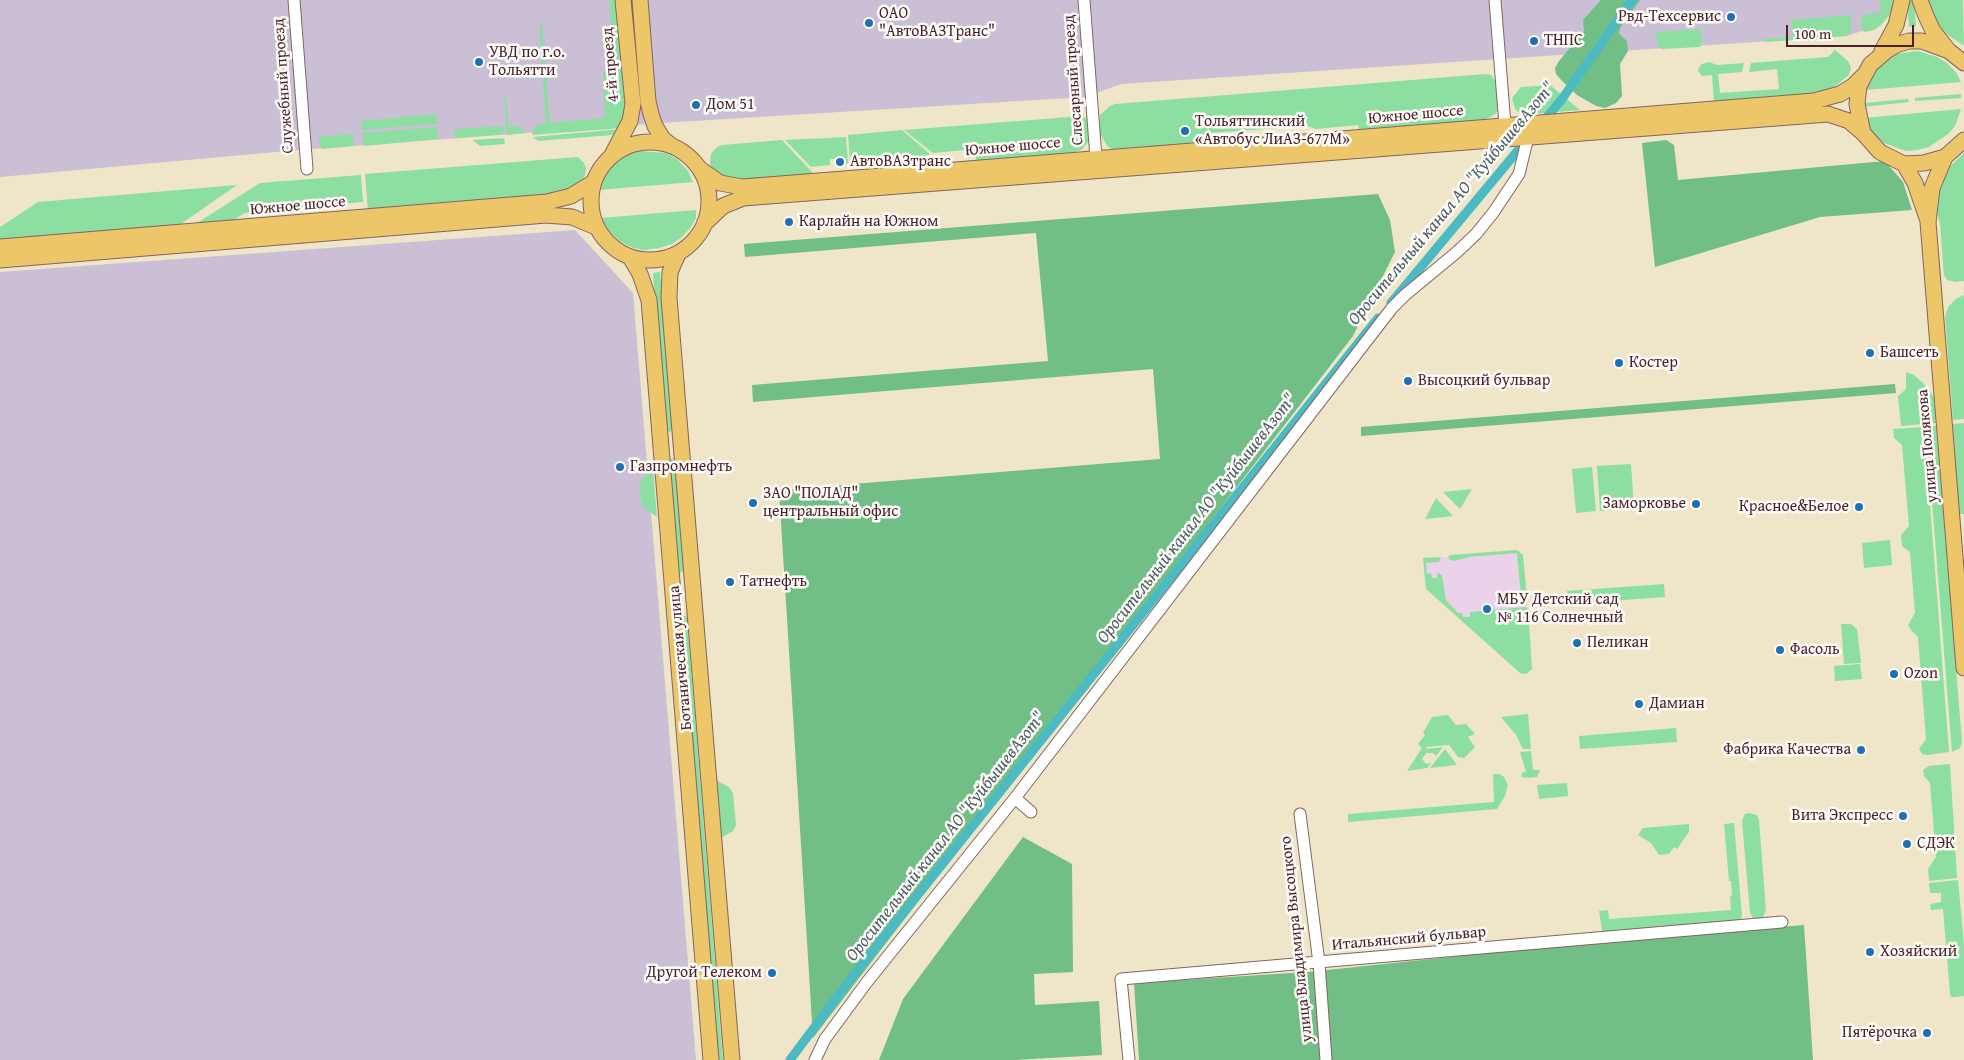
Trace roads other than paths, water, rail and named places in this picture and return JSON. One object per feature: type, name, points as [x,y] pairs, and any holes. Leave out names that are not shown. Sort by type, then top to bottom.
[{"type":"main road","name":"4-й проезд","points":[[613,153],[630,120],[633,104],[623,0]]},
{"type":"main road","points":[[640,0],[648,101],[651,114],[655,126],[663,139],[687,154],[700,168],[705,178],[709,195],[709,209],[704,224],[688,246],[678,254],[653,260],[630,257],[611,246],[596,227],[592,210],[594,182],[601,166],[613,153],[629,146],[646,142],[657,142],[674,147]]},
{"type":"main road","points":[[1876,59],[1892,36],[1902,0]]},
{"type":"main road","points":[[1920,0],[1933,31],[1949,51]]},
{"type":"main road","name":"Южное шоссе","points":[[700,168],[720,183],[742,187],[1814,100],[1840,94],[1853,86],[1876,59],[1896,45],[1909,41],[1922,41],[1949,51],[1964,63]]},
{"type":"main road","name":"Южное шоссе","points":[[1863,133],[1856,97],[1864,75]]},
{"type":"main road","name":"Южное шоссе","points":[[704,224],[723,206],[743,198],[1828,114],[1849,121],[1880,152],[1904,164]]},
{"type":"main road","points":[[1904,164],[1924,163],[1945,157],[1964,140]]},
{"type":"main road","name":"улица Полякова","points":[[1945,157],[1932,188],[1928,222],[1964,668]]},
{"type":"main road","name":"улица Полякова","points":[[1904,164],[1915,183],[1928,222]]},
{"type":"main road","name":"Южное шоссе","points":[[0,247],[547,202],[571,196],[594,182]]},
{"type":"main road","name":"Южное шоссе","points":[[0,260],[546,215],[572,216],[596,227]]},
{"type":"main road","name":"Ботаническая улица","points":[[678,254],[670,272],[669,298],[732,1060]]},
{"type":"main road","name":"Ботаническая улица","points":[[630,257],[640,274],[649,300],[710,1060]]},
{"type":"main road","points":[[661,450],[681,448]]},
{"type":"main road","points":[[672,592],[693,590]]},
{"type":"street","name":"Служебный проезд","points":[[294,0],[307,169]]},
{"type":"street","name":"Слесарный проезд","points":[[1084,0],[1096,158]]},
{"type":"street","points":[[1495,0],[1505,125]]},
{"type":"street","points":[[815,1060],[825,1039],[868,982],[1015,798],[1392,308],[1457,252],[1476,234],[1493,213],[1519,174],[1528,137]]},
{"type":"street","points":[[1015,798],[1031,812]]},
{"type":"street","name":"улица Владимира Высоцкого","points":[[1300,814],[1319,963],[1326,1060]]},
{"type":"street","name":"Итальянский бульвар","points":[[1130,1060],[1121,979],[1782,922]]},
{"type":"waterway","name":"Оросительный канал АО \"КуйбышевАзот\"","points":[[1542,123],[1562,99],[1632,0]]},
{"type":"waterway","name":"Оросительный канал АО \"КуйбышевАзот\"","points":[[1391,303],[1525,142]]},
{"type":"waterway","name":"Оросительный канал АО \"КуйбышевАзот\"","points":[[790,1060],[846,985],[1378,318]]},
{"type":"place","name":"Рвд-Техсервис","points":[[1731,17]]},
{"type":"place","name":"ОАО \"АвтоВАЗТранс\"","points":[[869,23]]},
{"type":"place","name":"ТНПС","points":[[1534,41]]},
{"type":"place","name":"УВД по г.о. Тольятти","points":[[479,62]]},
{"type":"place","name":"Дом 51","points":[[696,105]]},
{"type":"place","name":"Тольяттинский «Автобус ЛиАЗ-677М»","points":[[1185,131]]},
{"type":"place","name":"АвтоВАЗтранс","points":[[840,162]]},
{"type":"place","name":"Карлайн на Южном","points":[[789,222]]},
{"type":"place","name":"Башсеть","points":[[1870,353]]},
{"type":"place","name":"Костер","points":[[1619,363]]},
{"type":"place","name":"Высоцкий бульвар","points":[[1408,381]]},
{"type":"place","name":"Газпромнефть","points":[[620,467]]},
{"type":"place","name":"ЗАО \"ПОЛАД\" центральный офис","points":[[753,503]]},
{"type":"place","name":"Заморковье","points":[[1696,504]]},
{"type":"place","name":"Красное&Белое","points":[[1859,507]]},
{"type":"place","name":"Татнефть","points":[[730,582]]},
{"type":"place","name":"МБУ Детский сад № 116 Солнечный","points":[[1487,609]]},
{"type":"place","name":"Пеликан","points":[[1577,643]]},
{"type":"place","name":"Фасоль","points":[[1780,650]]},
{"type":"place","name":"Ozon","points":[[1894,674]]},
{"type":"place","name":"Дамиан","points":[[1639,704]]},
{"type":"place","name":"Фабрика Качества","points":[[1861,750]]},
{"type":"place","name":"Вита Экспресс","points":[[1903,816]]},
{"type":"place","name":"СДЭК","points":[[1907,844]]},
{"type":"place","name":"Хозяйский","points":[[1870,952]]},
{"type":"place","name":"Другой Телеком","points":[[772,973]]},
{"type":"place","name":"Пятёрочка","points":[[1927,1033]]}]
